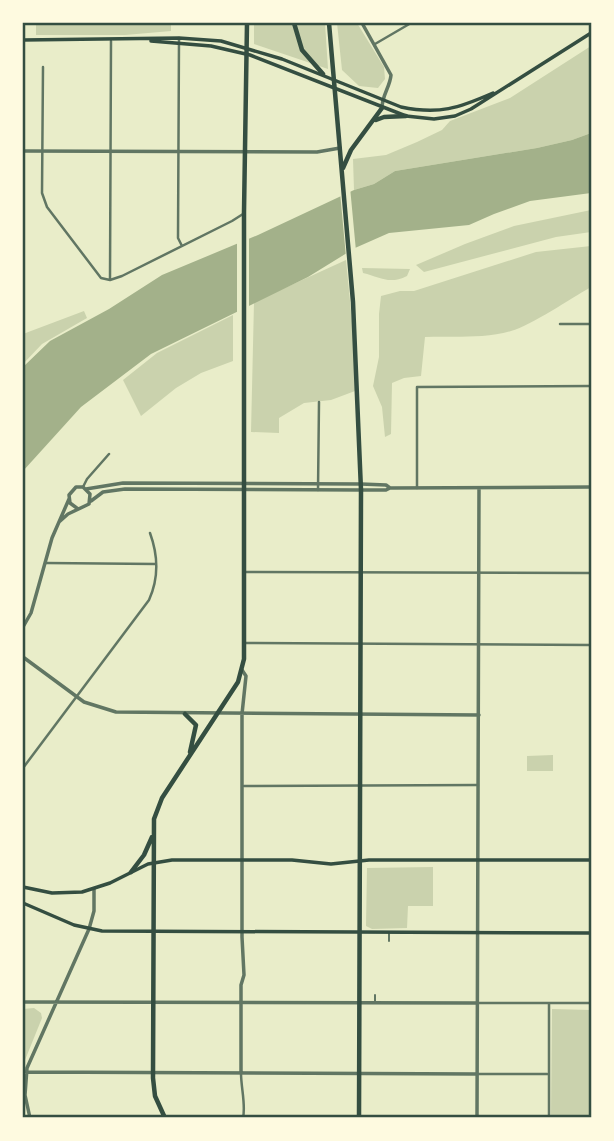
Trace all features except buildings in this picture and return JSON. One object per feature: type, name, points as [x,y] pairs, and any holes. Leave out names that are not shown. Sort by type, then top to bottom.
[{"type":"main road","points":[[165,1118],[155,1096],[153,1073],[154,819],[159,803],[218,713],[242,670],[245,643],[243,349],[247,23]]},
{"type":"main road","points":[[294,23],[302,50],[323,74]]},
{"type":"main road","points":[[329,23],[354,302],[361,484],[359,1118]]},
{"type":"main road","points":[[179,40],[250,55],[382,108],[425,120],[450,117],[471,109],[591,33]]},
{"type":"main road","points":[[23,40],[210,39],[242,46],[323,74],[401,107],[418,111],[448,110],[493,93]]},
{"type":"main road","points":[[342,173],[351,150],[382,108]]},
{"type":"main road","points":[[448,110],[450,117]]},
{"type":"main road","points":[[372,122],[384,117],[406,116]]},
{"type":"main road","points":[[185,713],[193,720],[196,729],[189,756]]},
{"type":"main road","points":[[131,872],[144,855],[153,833]]},
{"type":"main road","points":[[23,887],[52,893],[94,889],[153,863],[172,859],[292,860],[331,864],[360,861],[591,860]]},
{"type":"main road","points":[[23,902],[58,919],[89,929],[591,933]]},
{"type":"street","points":[[362,23],[391,75],[382,99],[382,108]]},
{"type":"street","points":[[374,44],[411,23]]},
{"type":"street","points":[[179,40],[178,238],[181,246]]},
{"type":"street","points":[[110,280],[111,41]]},
{"type":"street","points":[[43,67],[43,193],[47,207],[101,278],[110,280],[122,276],[232,221],[244,212]]},
{"type":"street","points":[[23,151],[317,152],[340,148]]},
{"type":"street","points":[[560,324],[591,324]]},
{"type":"street","points":[[417,488],[417,387],[591,386]]},
{"type":"street","points":[[318,490],[319,402]]},
{"type":"street","points":[[85,488],[87,479],[109,454]]},
{"type":"street","points":[[23,627],[31,613],[59,522],[73,489],[123,483],[361,484],[386,485],[390,488]]},
{"type":"street","points":[[59,522],[87,506],[98,494],[117,489],[386,490],[591,487]]},
{"type":"street","points":[[85,488],[91,500]]},
{"type":"street","points":[[477,1118],[480,488]]},
{"type":"street","points":[[69,499],[78,509]]},
{"type":"street","points":[[23,768],[146,605],[155,583],[156,564],[149,533]]},
{"type":"street","points":[[46,563],[156,564]]},
{"type":"street","points":[[245,572],[591,573]]},
{"type":"street","points":[[245,643],[591,645]]},
{"type":"street","points":[[23,657],[76,697],[95,707],[116,712],[479,715]]},
{"type":"street","points":[[242,670],[246,676],[242,714],[243,1118]]},
{"type":"street","points":[[242,786],[478,785]]},
{"type":"street","points":[[30,1118],[25,1095],[26,1072],[89,929],[94,911],[94,889]]},
{"type":"street","points":[[23,1002],[375,1003],[389,1000],[591,1003]]},
{"type":"street","points":[[549,1003],[549,1118]]},
{"type":"street","points":[[26,1072],[549,1074]]},
{"type":"lane","points":[[376,932],[376,937]]},
{"type":"lane","points":[[389,932],[389,941]]},
{"type":"lane","points":[[375,995],[375,1003]]},
{"type":"shaded area","points":[[36,23],[171,23],[171,31],[125,35],[36,35]]},
{"type":"shaded area","points":[[254,23],[325,23],[328,69],[254,44]]},
{"type":"shaded area","points":[[337,23],[357,23],[384,67],[385,79],[378,88],[359,86],[342,70]]},
{"type":"shaded area","points":[[591,46],[591,133],[537,148],[395,171],[374,184],[354,190],[353,159],[386,155],[442,130],[450,121],[510,98]]},
{"type":"shaded area","points":[[591,133],[591,193],[530,201],[469,225],[389,233],[355,248],[308,277],[151,354],[81,407],[23,471],[23,367],[50,341],[109,309],[162,275],[258,235],[354,190],[374,184],[395,171],[537,148]]},
{"type":"shaded area","points":[[591,210],[591,232],[556,237],[424,272],[416,265],[514,226]]},
{"type":"shaded area","points":[[591,246],[591,287],[540,318],[501,334],[425,337],[421,376],[392,383],[391,434],[385,437],[382,407],[373,386],[379,357],[381,296],[414,291],[536,252]]},
{"type":"shaded area","points":[[346,260],[355,352],[355,391],[331,400],[304,403],[279,418],[279,433],[251,432],[254,302]]},
{"type":"shaded area","points":[[362,268],[410,269],[407,276],[390,280],[363,273]]},
{"type":"shaded area","points":[[84,311],[87,318],[42,344],[23,364],[23,334]]},
{"type":"shaded area","points":[[233,315],[233,361],[201,373],[176,388],[141,416],[123,380],[157,353]]},
{"type":"shaded area","points":[[553,755],[553,771],[527,771],[527,756]]},
{"type":"shaded area","points":[[433,867],[433,906],[408,906],[407,928],[372,929],[366,926],[367,868]]},
{"type":"shaded area","points":[[34,1008],[41,1013],[42,1018],[23,1065],[23,1009]]},
{"type":"shaded area","points":[[552,1009],[591,1010],[591,1118],[551,1118]]},
{"type":"pier","points":[[350,187],[356,251],[346,257],[340,192]]},
{"type":"pier","points":[[249,235],[249,309],[237,314],[237,239]]}]
